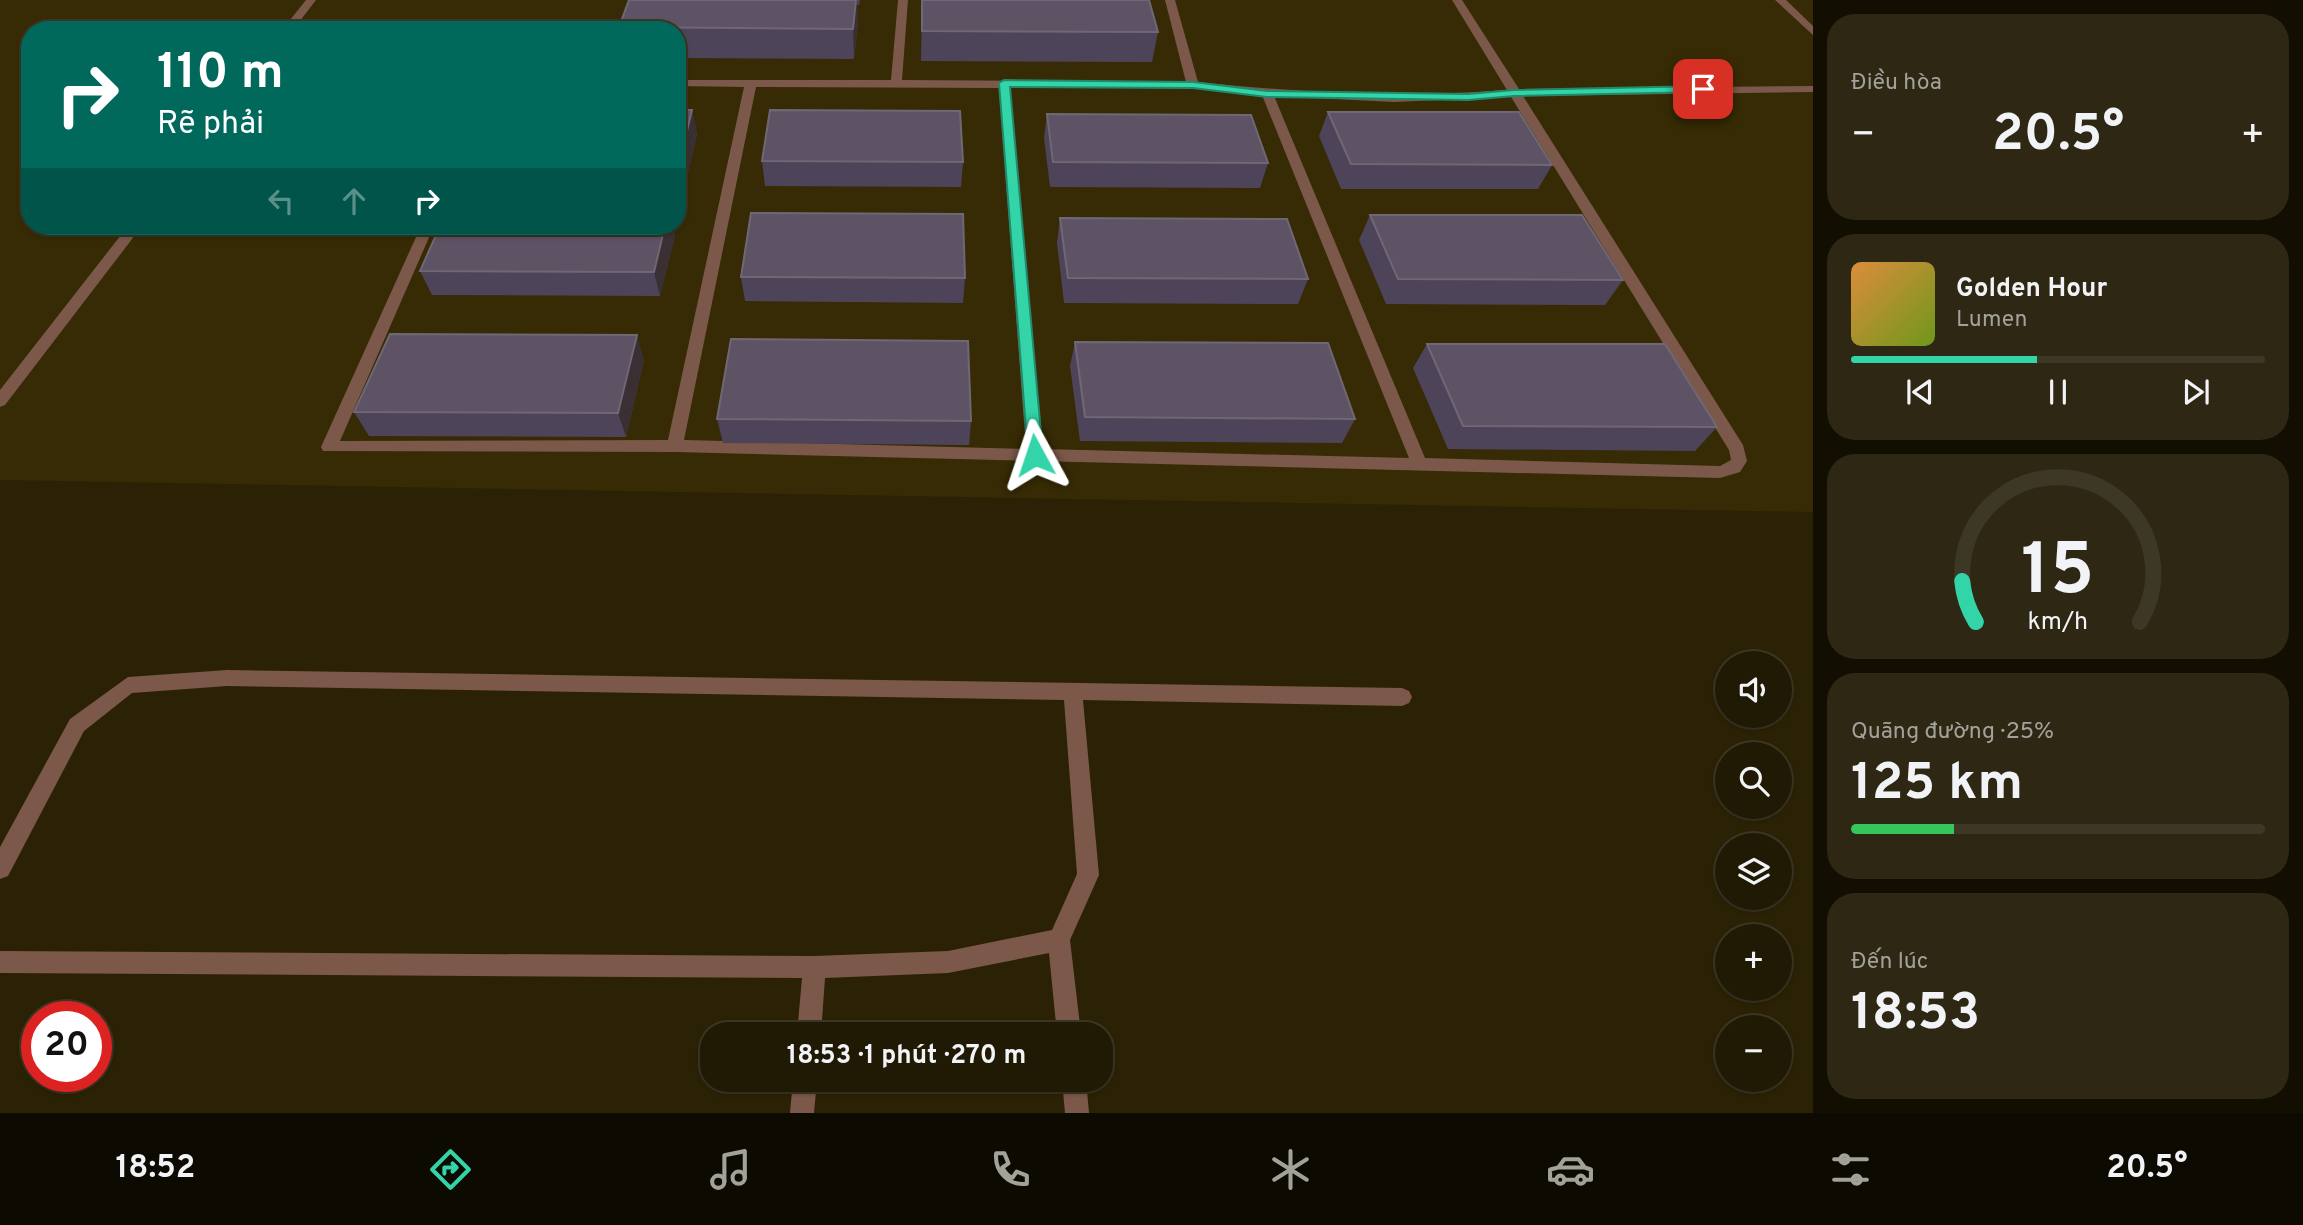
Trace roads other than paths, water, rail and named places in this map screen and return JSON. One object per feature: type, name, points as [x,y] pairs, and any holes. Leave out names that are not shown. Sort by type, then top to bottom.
[{"type":"street","points":[[294,21],[311,0]]},
{"type":"street","points":[[896,84],[902,0]]},
{"type":"street","points":[[1170,0],[1193,85]]},
{"type":"street","points":[[423,235],[329,447],[675,446],[1420,466],[1720,472],[1734,468],[1739,461],[1737,449],[1457,0]]},
{"type":"street","points":[[1780,0],[1813,32]]},
{"type":"street","points":[[686,83],[1193,85],[1267,94],[1468,97],[1514,93],[1813,89]]},
{"type":"street","points":[[675,446],[751,83]]},
{"type":"street","points":[[1004,83],[1035,455]]},
{"type":"street","points":[[1267,94],[1420,466]]},
{"type":"street","points":[[0,401],[128,235]]},
{"type":"street","points":[[0,868],[76,725],[128,685],[227,678],[1402,697]]},
{"type":"street","points":[[1068,1022],[1059,940],[1088,875],[1073,692]]},
{"type":"street","points":[[0,962],[814,967],[948,962],[1059,940]]},
{"type":"street","points":[[810,1022],[814,967]]},
{"type":"street","points":[[802,1113],[804,1092]]},
{"type":"street","points":[[1075,1092],[1077,1113]]}]
